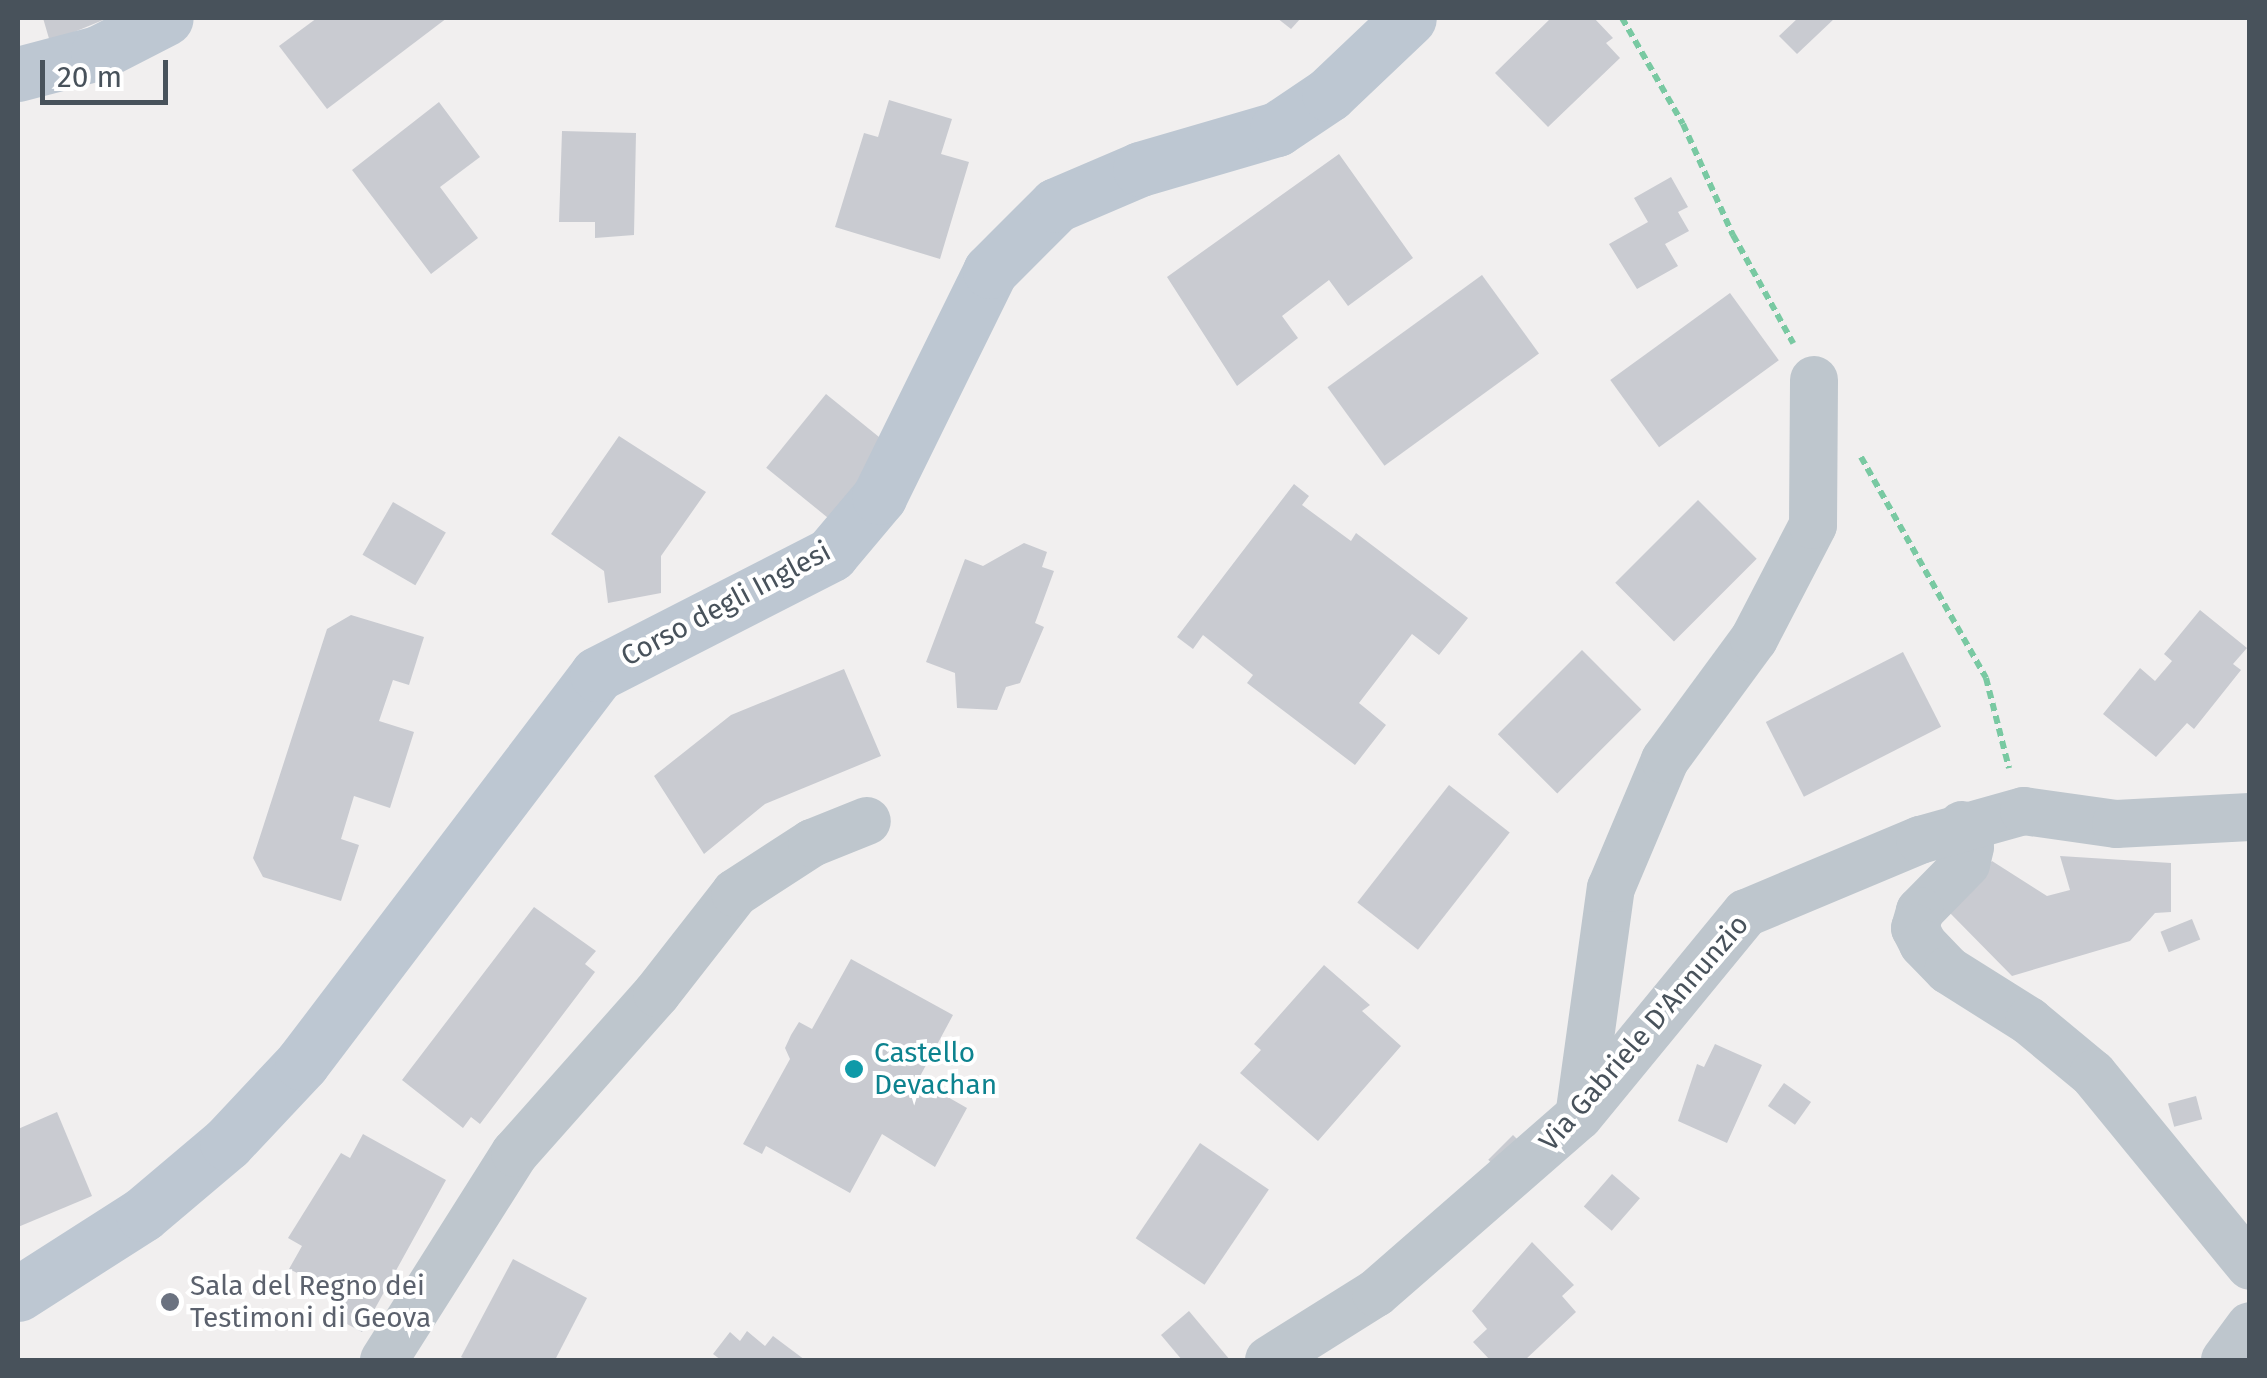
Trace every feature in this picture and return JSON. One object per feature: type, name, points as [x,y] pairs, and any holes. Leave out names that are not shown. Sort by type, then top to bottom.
[{"type":"main road","points":[[18,74],[98,53],[166,18]]},
{"type":"main road","name":"Corso degli Inglesi","points":[[18,1294],[143,1214],[227,1143],[302,1063],[597,674],[831,554],[879,496],[990,271],[1056,205],[1140,169],[1277,130],[1329,94],[1410,18]]},
{"type":"street","points":[[1578,1116],[1611,888],[1666,760],[1754,639],[1813,526],[1814,380]]},
{"type":"street","name":"Via Gabriele D'Annunzio","points":[[1268,1360],[1376,1293],[1578,1116],[1746,913],[1962,825],[2024,811],[2116,824],[2250,818]]},
{"type":"street","points":[[384,1360],[515,1153],[735,893],[812,843],[867,822]]},
{"type":"street","points":[[1962,825],[1970,847],[1966,864],[1920,911],[1916,928],[1922,944],[1948,970],[2029,1020],[2094,1074],[2250,1266]]},
{"type":"street","points":[[2225,1360],[2250,1326]]},
{"type":"building","points":[[43,18],[108,18],[50,42]]},
{"type":"building","points":[[317,18],[447,18],[327,109],[279,46]]},
{"type":"building","points":[[1277,18],[1301,18],[1291,29]]},
{"type":"building","points":[[1551,18],[1594,18],[1613,38],[1606,43],[1620,58],[1548,127],[1495,73]]},
{"type":"building","points":[[1798,18],[1835,18],[1797,54],[1779,36]]},
{"type":"building","points":[[889,100],[952,119],[941,154],[969,162],[940,259],[835,227],[864,133],[878,137]]},
{"type":"building","points":[[439,102],[480,157],[440,187],[478,238],[431,274],[352,170]]},
{"type":"building","points":[[562,131],[636,133],[634,235],[595,238],[595,222],[559,222]]},
{"type":"building","points":[[1339,154],[1413,258],[1348,306],[1329,280],[1282,316],[1298,338],[1237,386],[1167,277]]},
{"type":"building","points":[[1671,177],[1688,207],[1678,212],[1689,231],[1665,244],[1678,266],[1637,289],[1609,244],[1648,222],[1634,198]]},
{"type":"building","points":[[1482,275],[1539,353],[1384,466],[1327,387]]},
{"type":"building","points":[[1730,293],[1779,360],[1659,447],[1610,380]]},
{"type":"building","points":[[826,394],[896,451],[836,524],[766,468]]},
{"type":"building","points":[[619,436],[706,492],[661,556],[661,593],[608,603],[604,571],[551,534]]},
{"type":"building","points":[[1294,484],[1309,496],[1302,505],[1351,541],[1356,533],[1468,618],[1439,655],[1412,634],[1359,703],[1386,725],[1355,765],[1247,683],[1253,675],[1203,635],[1193,649],[1177,637]]},
{"type":"building","points":[[1698,500],[1757,559],[1674,641],[1615,583]]},
{"type":"building","points":[[393,502],[446,532],[415,585],[362,555]]},
{"type":"building","points":[[1024,543],[1047,552],[1042,567],[1054,571],[1035,623],[1044,627],[1020,683],[1006,687],[997,710],[957,708],[955,673],[926,662],[965,559],[983,566]]},
{"type":"building","points":[[2200,610],[2247,648],[2233,664],[2241,670],[2194,729],[2187,723],[2156,757],[2103,714],[2140,668],[2155,681],[2172,661],[2164,654]]},
{"type":"building","points":[[351,615],[424,637],[409,685],[393,680],[379,721],[414,732],[390,808],[354,796],[341,839],[359,845],[341,901],[263,877],[253,858],[327,629]]},
{"type":"building","points":[[1582,650],[1641,709],[1557,794],[1498,734]]},
{"type":"building","points":[[1903,652],[1941,727],[1804,797],[1766,722]]},
{"type":"building","points":[[844,669],[881,756],[765,804],[704,854],[654,776],[731,715]]},
{"type":"building","points":[[1449,785],[1510,832],[1418,950],[1357,902]]},
{"type":"building","points":[[2060,856],[2171,863],[2171,912],[2155,913],[2130,941],[2012,976],[1950,913],[1992,861],[2047,896],[2070,890]]},
{"type":"building","points":[[534,907],[596,951],[585,964],[595,972],[480,1124],[471,1117],[463,1128],[402,1080]]},
{"type":"building","points":[[2192,919],[2200,939],[2169,952],[2160,932]]},
{"type":"building","name":"Castello Devachan","points":[[851,959],[953,1015],[918,1080],[967,1108],[935,1167],[882,1134],[850,1193],[766,1146],[762,1154],[743,1144],[790,1059],[785,1048],[791,1035],[799,1022],[812,1029]]},
{"type":"building","points":[[1324,965],[1370,1005],[1362,1011],[1401,1046],[1318,1141],[1240,1073],[1261,1050],[1254,1044]]},
{"type":"building","points":[[1715,1044],[1762,1065],[1727,1143],[1678,1121],[1697,1064],[1704,1067]]},
{"type":"building","points":[[1784,1083],[1811,1102],[1795,1125],[1768,1106]]},
{"type":"building","points":[[2196,1096],[2202,1119],[2174,1127],[2168,1104]]},
{"type":"building","points":[[57,1112],[92,1196],[18,1227],[18,1129]]},
{"type":"building","points":[[363,1134],[446,1180],[362,1332],[330,1315],[337,1301],[319,1291],[322,1285],[289,1269],[302,1246],[288,1238],[341,1153],[350,1158]]},
{"type":"building","points":[[1513,1135],[1527,1149],[1502,1174],[1488,1160]]},
{"type":"building","points":[[1200,1143],[1269,1189],[1205,1285],[1136,1238]]},
{"type":"building","points":[[1612,1174],[1640,1198],[1612,1231],[1584,1206]]},
{"type":"building","points":[[1532,1242],[1574,1285],[1562,1296],[1576,1312],[1525,1360],[1490,1360],[1473,1342],[1487,1329],[1472,1311]]},
{"type":"building","points":[[513,1259],[587,1298],[555,1360],[467,1360],[461,1357]]},
{"type":"building","points":[[1189,1311],[1230,1360],[1182,1360],[1161,1335]]},
{"type":"building","points":[[747,1331],[765,1346],[773,1336],[805,1360],[721,1360],[713,1354],[730,1332],[740,1341]]},
{"type":"place","name":"Castello Devachan","points":[[854,1069]]},
{"type":"place","name":"Sala del Regno dei Testimoni di Geova","points":[[170,1302]]}]
